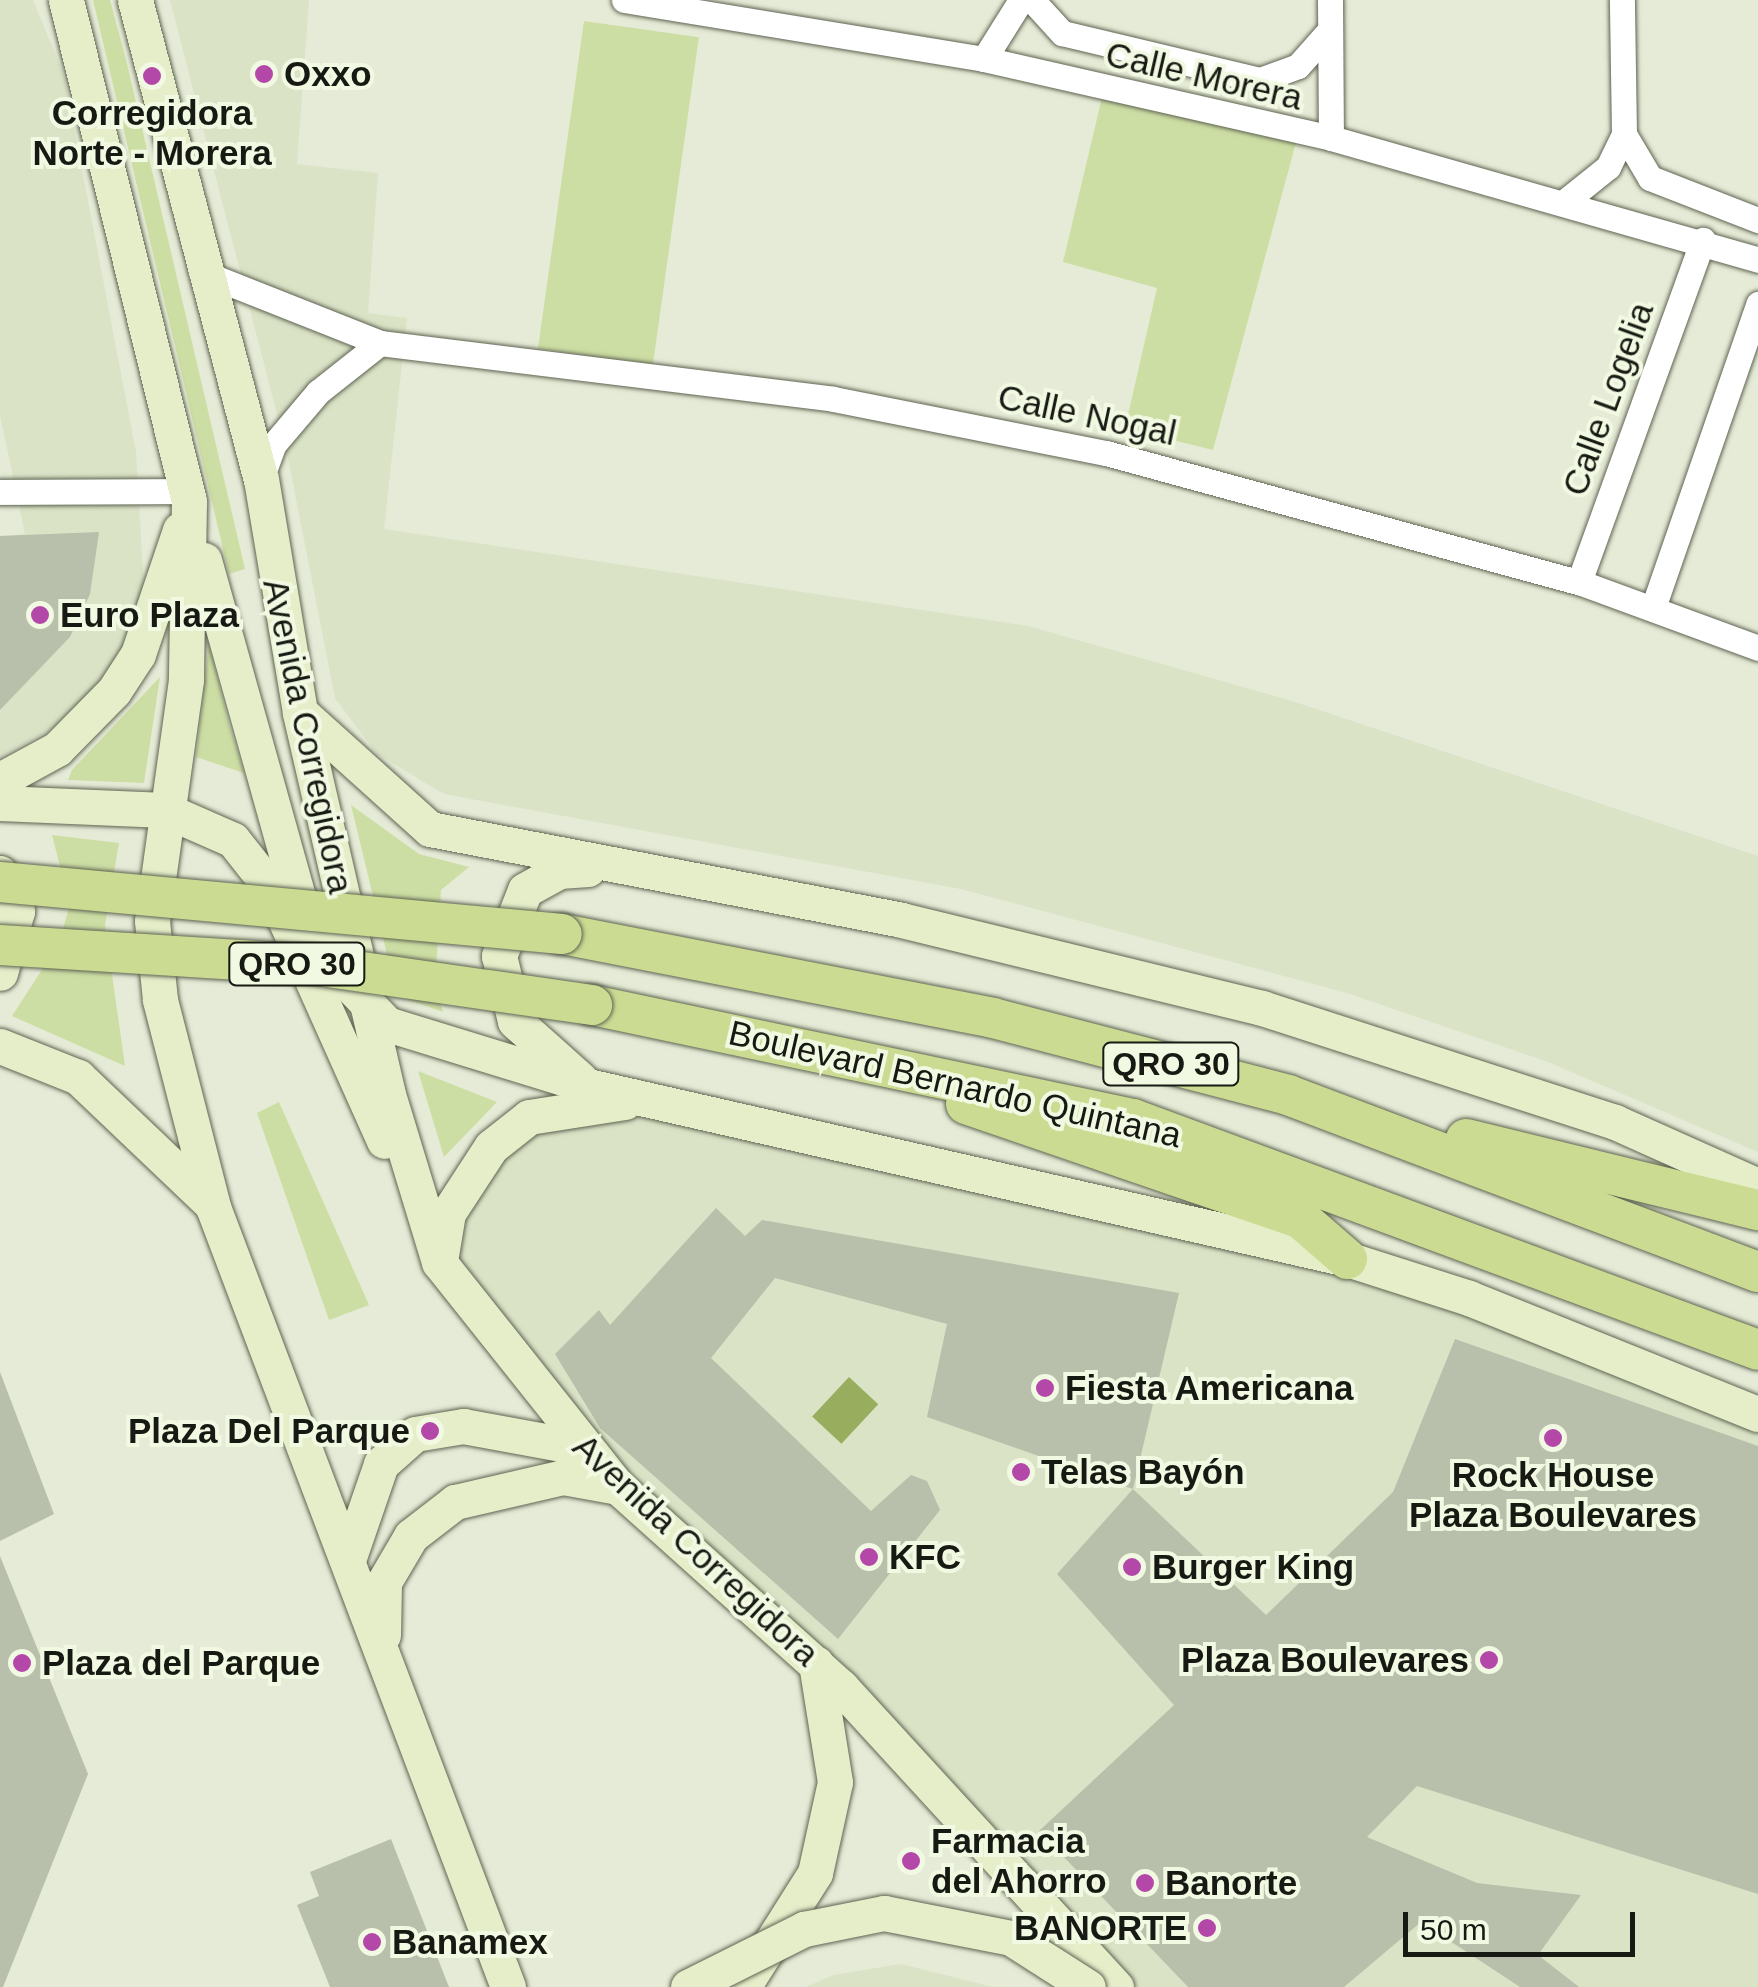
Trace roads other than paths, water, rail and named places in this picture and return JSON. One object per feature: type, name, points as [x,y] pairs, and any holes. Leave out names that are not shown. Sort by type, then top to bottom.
[{"type":"main road","points":[[66,0],[188,496],[298,896],[340,976],[387,1024],[588,1086],[1347,1259],[1470,1298],[1758,1414]]},
{"type":"main road","name":"Avenida Corregidora","points":[[136,0],[200,272],[260,479],[300,712],[367,1003],[423,1223],[440,1262],[583,1448],[618,1487],[816,1664],[1116,1987]]},
{"type":"main road","points":[[0,780],[57,749],[114,691],[138,654],[188,496]]},
{"type":"main road","points":[[188,496],[186,680],[152,922],[160,1000],[213,1206],[383,1653],[497,1977]]},
{"type":"main road","points":[[300,712],[430,828],[902,920],[1336,1028],[1615,1122],[1758,1186]]},
{"type":"main road","points":[[0,803],[165,810],[233,840],[271,888],[423,1223]]},
{"type":"main road","points":[[588,1086],[515,1021],[499,956],[525,890],[559,870],[618,867]]},
{"type":"main road","points":[[0,873],[17,911],[0,973]]},
{"type":"main road","name":"Boulevard Bernardo Quintana","points":[[0,882],[562,934],[994,1018],[1288,1095],[1758,1272]]},
{"type":"main road","name":"Boulevard Bernardo Quintana","points":[[0,946],[314,966],[592,1005],[768,1036],[1133,1120],[1758,1350]]},
{"type":"main road","points":[[768,1036],[1301,1220],[1347,1259]]},
{"type":"main road","points":[[0,1046],[78,1078],[213,1206]]},
{"type":"main road","points":[[1288,1095],[1758,1210]]},
{"type":"main road","points":[[440,1262],[448,1213],[492,1147],[529,1117],[645,1098]]},
{"type":"main road","points":[[348,1560],[381,1464],[415,1434],[464,1426],[583,1448]]},
{"type":"main road","points":[[383,1653],[384,1582],[410,1536],[455,1502],[563,1477],[618,1487]]},
{"type":"main road","points":[[743,1987],[814,1873],[835,1782],[816,1664]]},
{"type":"main road","points":[[688,1987],[804,1929],[884,1913],[1011,1938],[1088,1987]]},
{"type":"street","name":"Calle Morera","points":[[624,0],[740,10],[984,59],[1331,138],[1703,240],[1758,260]]},
{"type":"street","points":[[984,59],[1021,0]]},
{"type":"street","name":"Calle Morera","points":[[1032,0],[1062,33],[1260,80],[1298,66],[1330,30]]},
{"type":"street","points":[[1330,0],[1331,138]]},
{"type":"street","points":[[1564,203],[1608,167],[1624,134],[1622,0]]},
{"type":"street","points":[[1624,134],[1650,178],[1758,220]]},
{"type":"street","name":"Calle Logelia","points":[[1578,582],[1703,240]]},
{"type":"street","name":"Calle Nogal","points":[[200,272],[380,342],[833,399],[1106,453],[1578,582],[1758,648]]},
{"type":"street","points":[[1652,608],[1758,304]]},
{"type":"street","points":[[260,479],[274,444],[318,392],[380,342]]},
{"type":"street","points":[[0,492],[188,496]]},
{"type":"place","name":"Oxxo","points":[[264,74]]},
{"type":"place","name":"Corregidora Norte - Morera","points":[[152,76]]},
{"type":"place","name":"Euro Plaza","points":[[40,615]]},
{"type":"place","name":"Fiesta Americana","points":[[1045,1388]]},
{"type":"place","name":"Plaza Del Parque","points":[[430,1431]]},
{"type":"place","name":"Rock House Plaza Boulevares","points":[[1553,1438]]},
{"type":"place","name":"Telas Bayón","points":[[1021,1472]]},
{"type":"place","name":"KFC","points":[[869,1557]]},
{"type":"place","name":"Burger King","points":[[1132,1567]]},
{"type":"place","name":"Plaza Boulevares","points":[[1489,1660]]},
{"type":"place","name":"Plaza del Parque","points":[[22,1663]]},
{"type":"place","name":"Farmacia del Ahorro","points":[[911,1861]]},
{"type":"place","name":"Banorte","points":[[1145,1883]]},
{"type":"place","name":"BANORTE","points":[[1207,1928]]},
{"type":"place","name":"Banamex","points":[[372,1942]]}]
